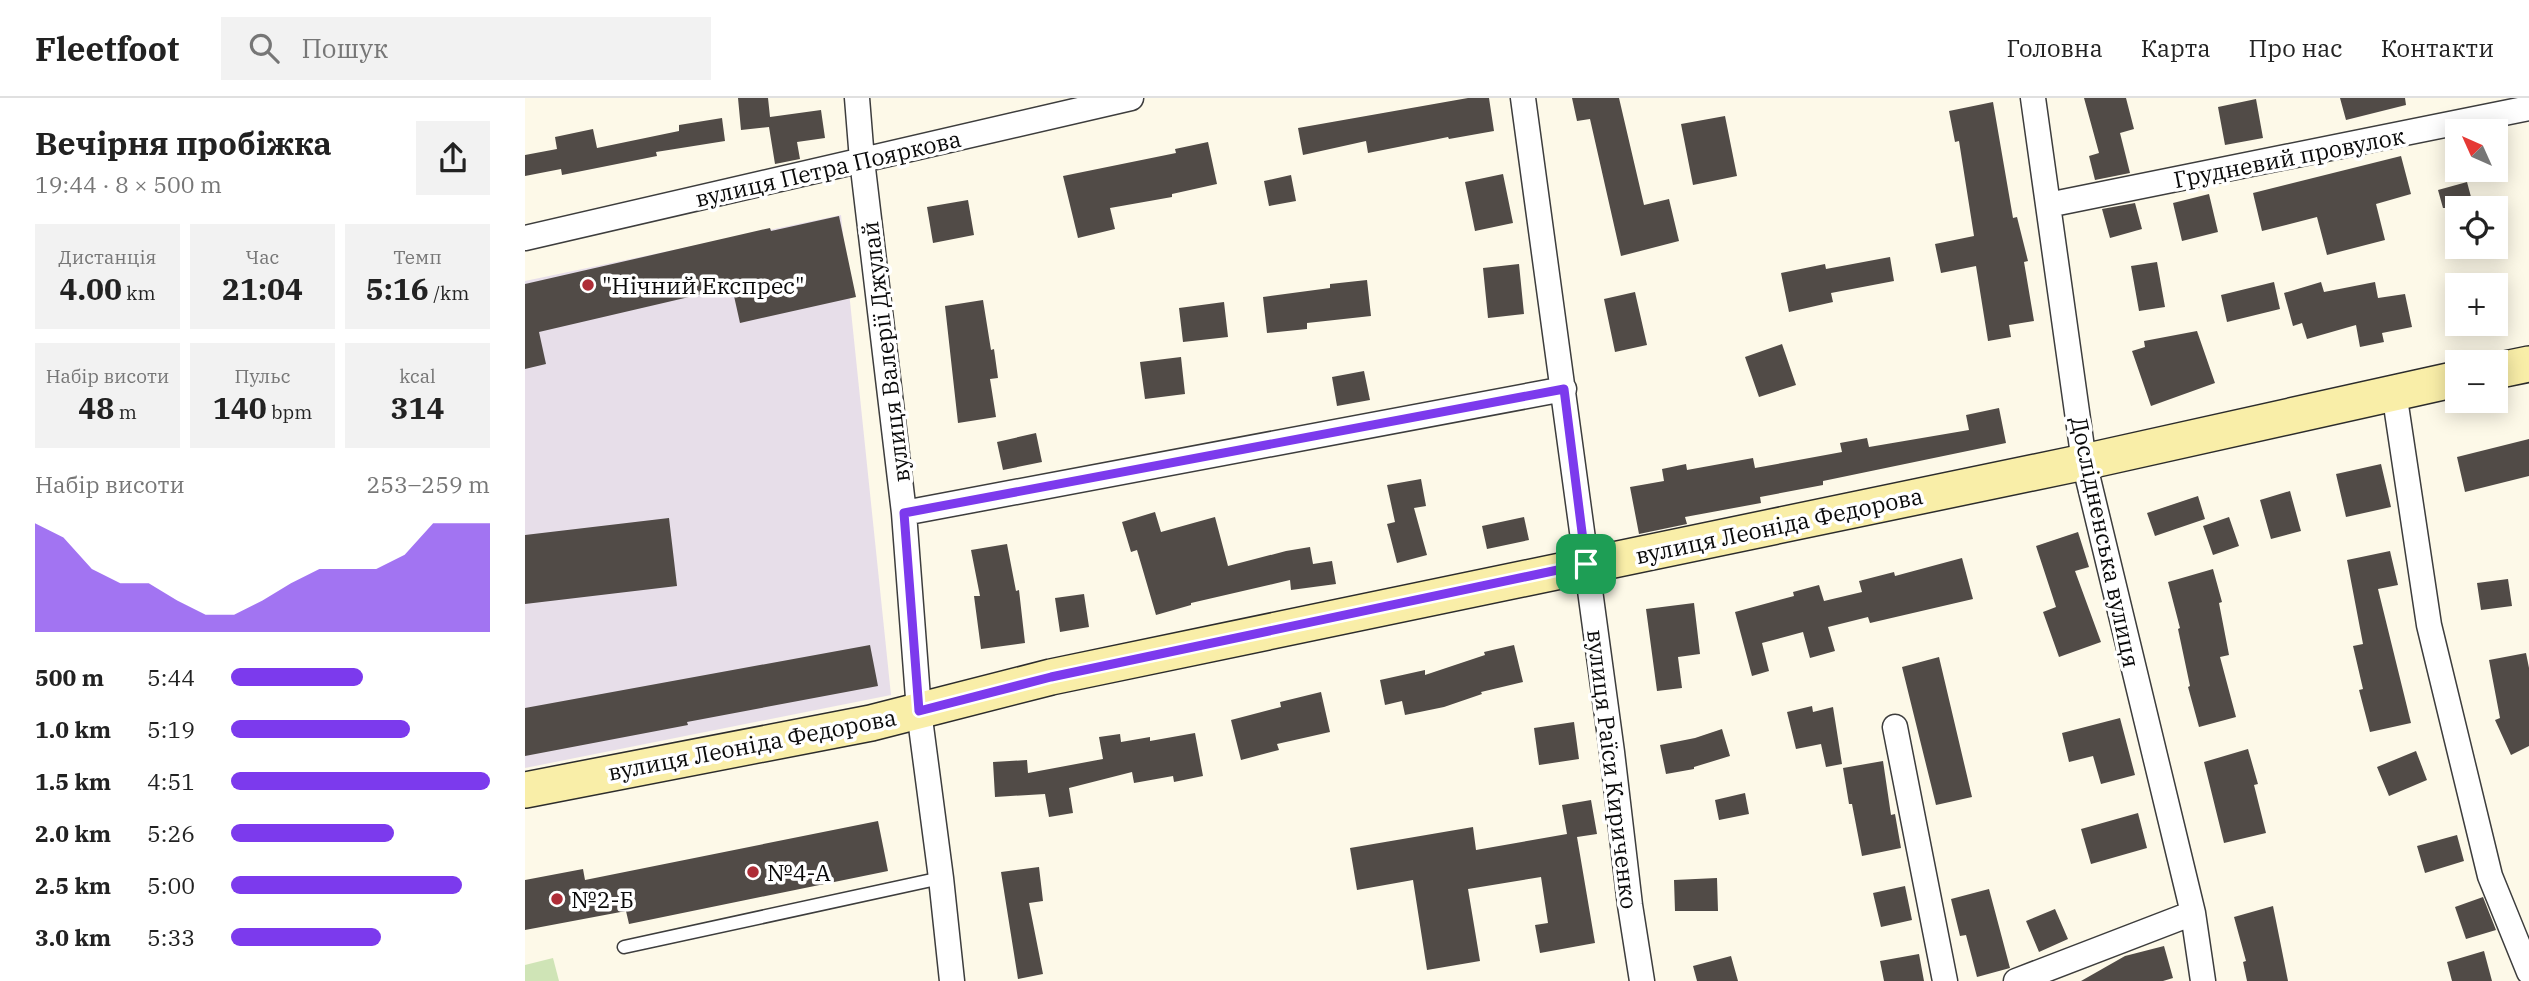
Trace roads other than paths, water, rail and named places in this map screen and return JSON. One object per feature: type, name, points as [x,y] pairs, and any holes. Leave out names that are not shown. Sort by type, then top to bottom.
[{"type":"street","name":"вулиця Валерії Джулай","points":[[857,98],[904,513],[919,711],[952,981]]},
{"type":"street","name":"вулиця Петра Пояркова","points":[[525,238],[1131,98]]},
{"type":"street","name":"вулиця Раїси Кириченко","points":[[1523,98],[1642,981]]},
{"type":"street","name":"Дослідненська вулиця","points":[[2033,98],[2084,462],[2193,913],[2203,981]]},
{"type":"street","name":"Грудневий провулок","points":[[2048,205],[2529,108]]},
{"type":"street","points":[[2508,368],[2529,364]]},
{"type":"street","name":"вулиця Леоніда Федорова","points":[[525,790],[871,723],[1051,677],[2084,462],[2445,381]]},
{"type":"street","points":[[904,513],[1564,389]]},
{"type":"street","points":[[2394,392],[2429,625],[2490,876],[2529,972]]},
{"type":"street","points":[[1895,727],[1945,981]]},
{"type":"street","points":[[2017,981],[2193,913]]},
{"type":"lane","points":[[624,947],[941,878]]},
{"type":"place","name":"\"Нічний Експрес\"","points":[[588,285]]},
{"type":"place","name":"№4-А","points":[[753,872]]},
{"type":"place","name":"№2-Б","points":[[557,899]]}]
